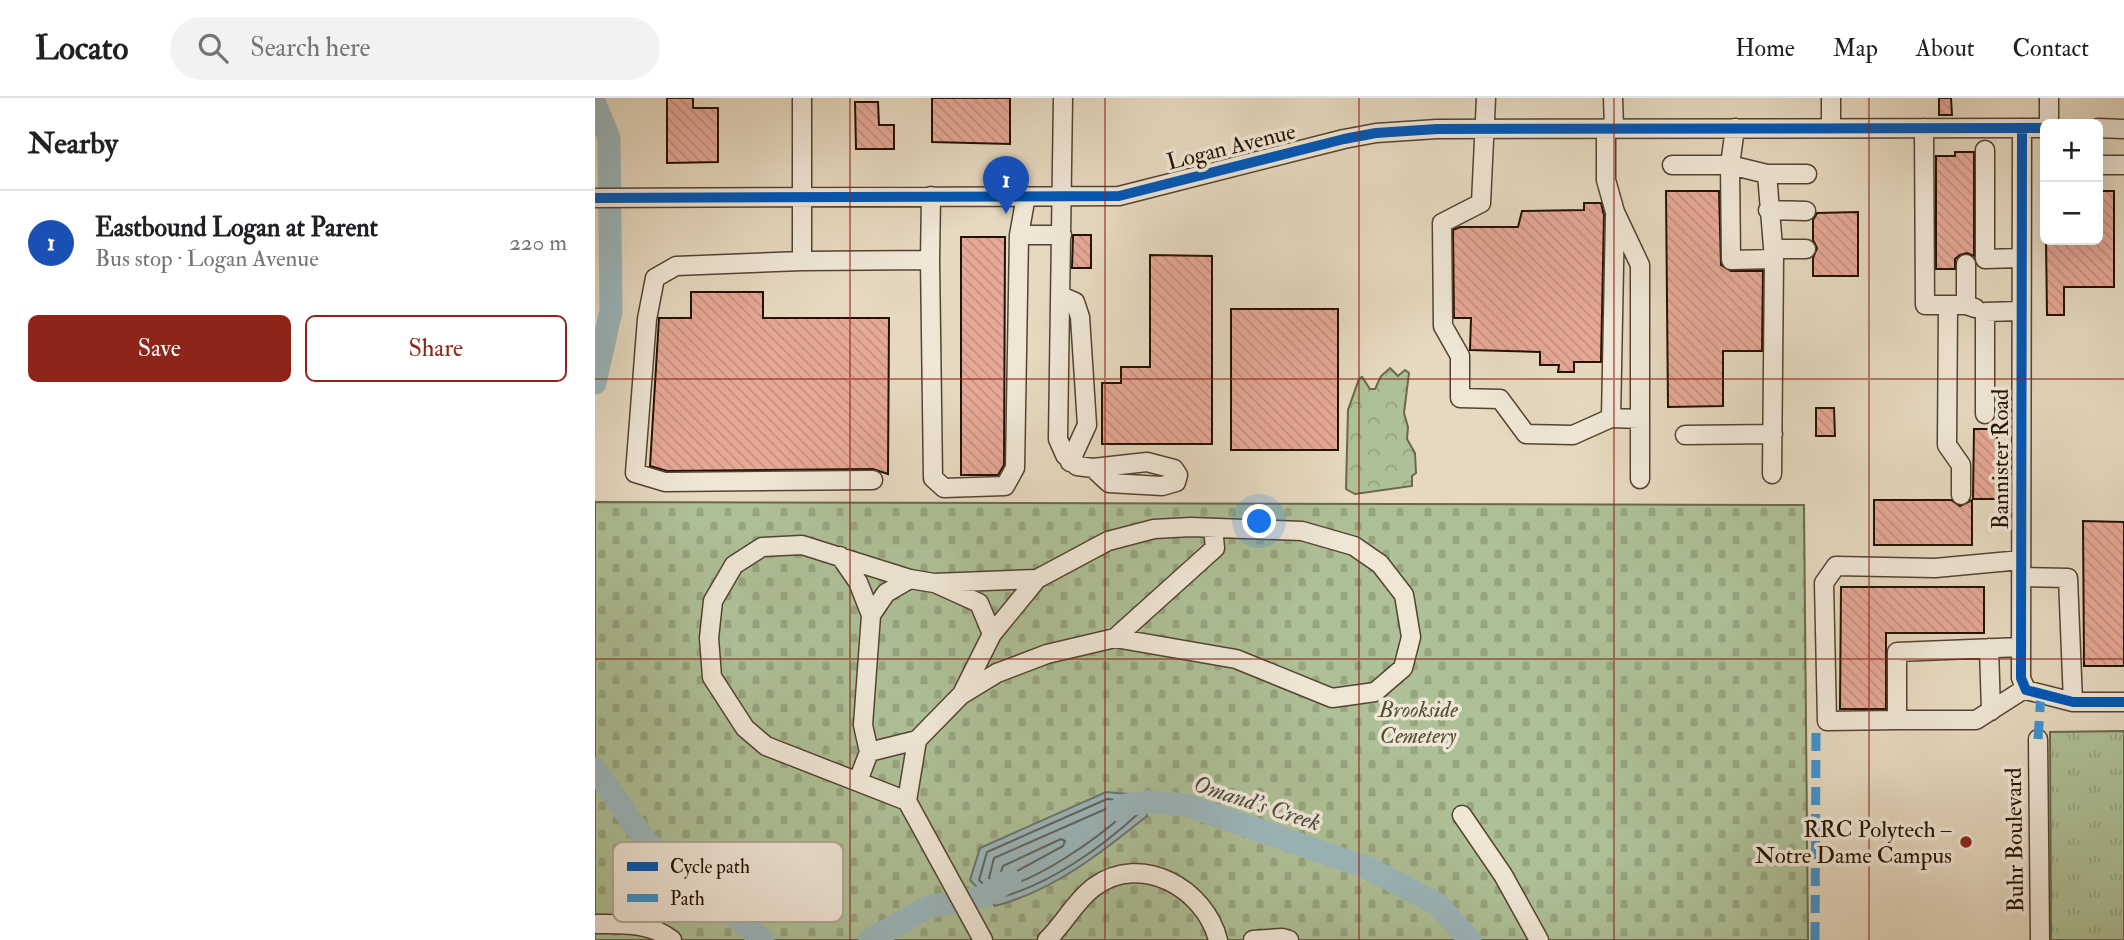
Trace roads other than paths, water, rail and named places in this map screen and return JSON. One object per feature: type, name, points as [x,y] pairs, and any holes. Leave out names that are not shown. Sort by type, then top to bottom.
[{"type":"street","points":[[802,98],[802,261]]},
{"type":"street","points":[[1063,98],[1058,439],[1070,462],[1093,468]]},
{"type":"street","points":[[1486,98],[1481,203],[1442,223],[1443,326],[1460,356],[1460,398],[1500,399],[1526,434],[1573,435],[1611,418],[1640,419]]},
{"type":"street","points":[[1613,98],[1606,180],[1615,212],[1640,265],[1640,479]]},
{"type":"street","points":[[1831,98],[1831,128]]},
{"type":"street","points":[[2049,98],[2049,119]]},
{"type":"street","name":"Logan Avenue","points":[[595,198],[1119,196],[1376,133],[1610,128],[2040,128]]},
{"type":"street","points":[[1735,128],[1730,165],[1731,260],[1806,249]]},
{"type":"street","points":[[1924,128],[1925,305],[1966,305],[1985,312],[2021,311]]},
{"type":"street","name":"Bannister Road","points":[[2022,128],[2021,678],[2026,688]]},
{"type":"street","points":[[2103,128],[2124,129]]},
{"type":"street","points":[[1985,150],[1985,259],[2021,258]]},
{"type":"street","points":[[1672,165],[1730,165],[1766,174],[1807,174]]},
{"type":"street","points":[[2103,165],[2124,165]]},
{"type":"street","points":[[1766,174],[1773,254],[1772,474]]},
{"type":"street","points":[[931,196],[933,478],[944,488],[1005,486],[1015,468],[1020,235],[1026,196]]},
{"type":"street","points":[[1768,211],[1806,211]]},
{"type":"street","points":[[1611,418],[1615,212]]},
{"type":"street","points":[[1020,235],[1062,235]]},
{"type":"street","points":[[873,480],[665,482],[635,473],[647,319],[655,278],[676,266],[930,260]]},
{"type":"street","points":[[1966,264],[1966,305]]},
{"type":"street","points":[[1061,296],[1075,302],[1080,317],[1087,425],[1070,462]]},
{"type":"street","points":[[1948,306],[1947,446],[1961,465],[1961,495]]},
{"type":"street","points":[[1985,312],[1985,414]]},
{"type":"street","points":[[1685,435],[1773,434]]},
{"type":"street","points":[[1115,638],[1215,548],[1213,528]]},
{"type":"street","points":[[869,752],[916,740],[961,695],[997,673],[1047,654],[1115,638],[1236,659],[1332,698],[1375,692],[1403,668],[1411,637],[1404,595],[1380,564],[1354,546],[1302,531],[1154,529],[1108,541],[1037,579],[992,634],[961,695]]},
{"type":"street","points":[[907,801],[766,746],[745,728],[712,677],[710,651],[713,601],[734,565],[762,547],[803,545],[910,579],[934,583],[1037,579]]},
{"type":"street","points":[[840,556],[858,582],[870,615],[863,725],[869,752],[858,780]]},
{"type":"street","points":[[2073,702],[2068,578],[2021,569],[1836,566],[1825,583],[1827,721],[1976,720],[2026,688],[2073,702],[2124,702]]},
{"type":"street","points":[[870,615],[886,593],[910,579]]},
{"type":"street","points":[[934,583],[979,603],[992,634]]},
{"type":"street","points":[[1897,720],[1897,652],[2021,647]]},
{"type":"street","points":[[1989,648],[1991,710]]},
{"type":"street","name":"Buhr Boulevard","points":[[2038,739],[2040,940]]},
{"type":"street","points":[[916,740],[907,801],[980,935]]},
{"type":"street","points":[[1462,815],[1503,875],[1539,940]]},
{"type":"street","points":[[1047,940],[1095,886],[1124,875],[1139,874],[1174,883],[1189,892],[1207,912],[1218,940]]},
{"type":"street","points":[[595,924],[644,926],[672,940]]},
{"type":"street","points":[[1253,940],[1283,937],[1289,940]]},
{"type":"water","points":[[1106,792],[1139,795],[1146,802],[1147,816],[1076,869],[1037,891],[995,906],[970,880],[980,848]]},
{"type":"waterway","name":"Omand's Creek","points":[[595,104],[609,138],[611,311],[595,383]]},
{"type":"waterway","name":"Omand's Creek","points":[[595,769],[646,842]]},
{"type":"waterway","name":"Omand's Creek","points":[[1118,810],[1126,805],[1146,802],[1186,805],[1368,868],[1437,904],[1470,940]]},
{"type":"waterway","name":"Omand's Creek","points":[[870,940],[928,907],[983,897],[1010,880]]},
{"type":"waterway","name":"Omand's Creek","points":[[741,922],[763,940]]},
{"type":"place","name":"Eastbound Logan at Parent","points":[[1006,214]]},
{"type":"place","name":"RRC Polytech – Notre Dame Campus","points":[[1966,842]]},
{"type":"park label","name":"Brookside Cemetery","points":[[1418,722]]}]
